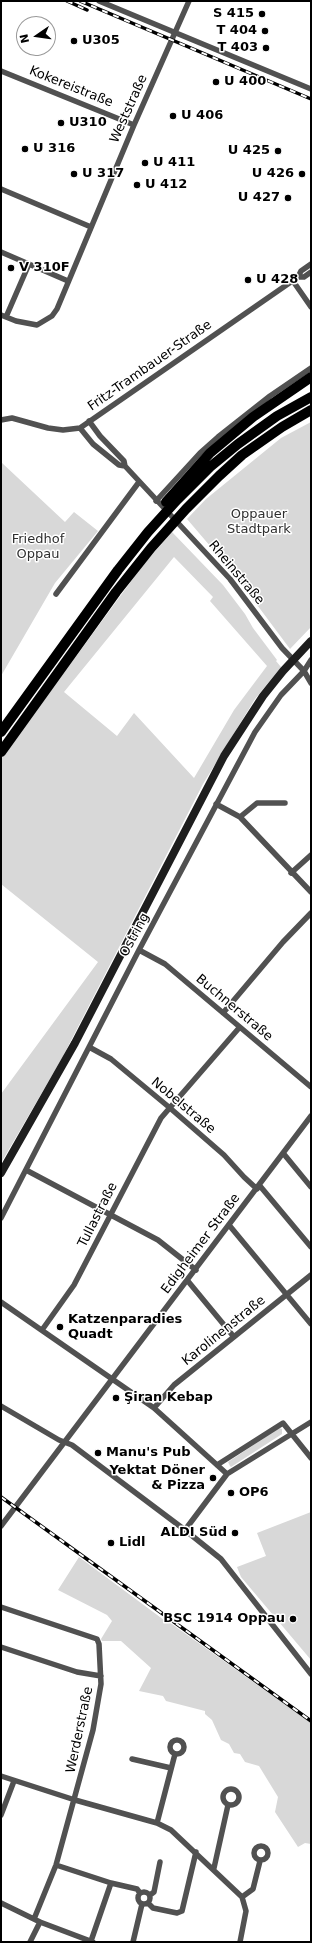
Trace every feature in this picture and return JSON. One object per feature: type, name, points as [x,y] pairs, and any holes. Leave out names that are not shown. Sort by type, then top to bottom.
[{"type":"highway","points":[[1,732],[91,607],[148,532],[156,518],[210,453],[253,417],[311,375]]},
{"type":"highway","points":[[174,498],[238,444],[277,416],[311,397]]},
{"type":"highway","points":[[1,752],[116,592],[186,509],[218,476],[242,455],[282,427],[311,410]]},
{"type":"street","points":[[99,1],[174,34],[311,89]]},
{"type":"street","name":"Weststraße","points":[[3,316],[26,324],[37,325],[52,316],[189,1]]},
{"type":"street","name":"Kokereistraße","points":[[1,71],[134,125]]},
{"type":"street","points":[[1,189],[90,227]]},
{"type":"street","points":[[1,252],[68,281]]},
{"type":"street","points":[[3,316],[29,264]]},
{"type":"street","name":"Fritz-Trambauer-Straße","points":[[1,420],[12,418],[48,428],[63,430],[80,428],[293,281],[311,264]]},
{"type":"street","name":"Fritz-Trambauer-Straße","points":[[298,277],[304,277],[311,272]]},
{"type":"street","points":[[293,281],[311,307]]},
{"type":"street","points":[[156,500],[174,480],[222,433],[270,396],[311,375]]},
{"type":"street","name":"Rheinstraße","points":[[89,422],[124,461],[125,466],[139,482],[230,579],[293,660],[304,671],[311,682]]},
{"type":"street","name":"Rheinstraße","points":[[80,428],[93,444],[119,465],[125,466]]},
{"type":"street","points":[[56,594],[139,482]]},
{"type":"street","points":[[1,1172],[75,1043],[224,756],[263,696],[311,641]]},
{"type":"street","name":"Ostring","points":[[1,1218],[139,950],[255,732],[281,695],[304,671],[311,660]]},
{"type":"street","points":[[240,817],[256,803],[285,803]]},
{"type":"street","points":[[216,804],[240,817],[291,873],[311,892]]},
{"type":"street","points":[[291,873],[311,855]]},
{"type":"street","points":[[222,1013],[283,942],[311,913]]},
{"type":"street","name":"Buchnerstraße","points":[[139,950],[165,964],[239,1028],[311,1087]]},
{"type":"street","name":"Tullastraße","points":[[42,1330],[74,1285],[155,1127],[239,1028]]},
{"type":"street","name":"Nobelstraße","points":[[89,1047],[111,1059],[224,1155],[244,1177],[258,1187],[311,1247]]},
{"type":"street","name":"Edigheimer Straße","points":[[1,1526],[63,1441],[196,1270],[311,1116]]},
{"type":"street","points":[[283,1154],[311,1187]]},
{"type":"street","points":[[26,1170],[111,1213],[167,1245],[196,1270]]},
{"type":"street","points":[[230,1225],[311,1324]]},
{"type":"street","name":"Karolinenstraße","points":[[154,1408],[174,1386],[311,1275]]},
{"type":"street","points":[[188,1280],[234,1337]]},
{"type":"street","points":[[1,1302],[154,1408],[227,1474]]},
{"type":"street","points":[[1,1406],[72,1445],[222,1559],[311,1674]]},
{"type":"street","points":[[185,1530],[227,1474],[311,1422]]},
{"type":"street","points":[[217,1465],[283,1423],[311,1458]]},
{"type":"street","name":"Werderstraße","points":[[1,1607],[97,1639],[99,1644],[101,1676],[93,1730],[75,1800],[56,1864],[30,1942]]},
{"type":"street","points":[[1,1647],[76,1672],[101,1676]]},
{"type":"street","points":[[158,1823],[175,1754]]},
{"type":"street","points":[[132,1759],[171,1768]]},
{"type":"street","points":[[1,1776],[75,1800],[158,1823],[172,1830],[214,1868],[242,1897],[246,1911],[240,1942]]},
{"type":"street","points":[[1,1815],[14,1781]]},
{"type":"street","points":[[214,1868],[228,1805]]},
{"type":"street","points":[[148,1903],[153,1908],[178,1913],[182,1911],[196,1852]]},
{"type":"street","points":[[242,1897],[253,1889],[260,1860]]},
{"type":"street","points":[[148,1903],[150,1895],[154,1892],[160,1862]]},
{"type":"street","points":[[56,1864],[111,1883],[138,1889],[140,1893]]},
{"type":"street","points":[[1,1903],[37,1921],[92,1942],[111,1883]]},
{"type":"street","points":[[140,1893],[146,1892],[150,1895]]},
{"type":"street","points":[[140,1893],[138,1900],[142,1904]]},
{"type":"street","points":[[142,1904],[148,1903]]},
{"type":"street","points":[[134,1942],[142,1904]]},
{"type":"green space","name":"Oppauer Stadtpark","points":[[311,422],[311,627],[290,649],[234,574],[187,519],[206,499],[281,438]]},
{"type":"green space","name":"Friedhof Oppau","points":[[1,462],[65,522],[74,512],[98,531],[55,583],[1,676]]},
{"type":"green space","points":[[172,532],[223,585],[245,614],[253,628],[281,667],[255,699],[203,784],[62,1058],[1,1163],[1,1094],[98,962],[1,884],[1,759],[143,565]],"holes":[[[174,557],[213,597],[210,601],[267,666],[234,710],[194,778],[134,713],[117,736],[64,692]]]},
{"type":"green space","points":[[279,1428],[282,1429],[282,1434],[231,1467],[230,1466],[228,1462]]},
{"type":"green space","name":"BSC 1914 Oppau","points":[[311,1512],[311,1660],[241,1577],[237,1567],[266,1556],[257,1533]]},
{"type":"green space","points":[[79,1557],[168,1623],[169,1622],[311,1723],[311,1844],[305,1843],[298,1847],[275,1812],[278,1797],[259,1766],[245,1762],[240,1754],[234,1753],[229,1744],[221,1740],[212,1720],[205,1714],[205,1711],[166,1701],[163,1696],[139,1691],[151,1668],[121,1641],[102,1641],[101,1639],[112,1621],[107,1615],[58,1590]]},
{"type":"railway","points":[[67,1],[87,10]]},
{"type":"railway","points":[[80,1],[311,99]]},
{"type":"railway","points":[[1,1497],[311,1721]]},
{"type":"place","name":"S 415","points":[[262,14]]},
{"type":"place","name":"T 404","points":[[265,31]]},
{"type":"place","name":"U305","points":[[74,41]]},
{"type":"place","name":"T 403","points":[[266,48]]},
{"type":"place","name":"U 400","points":[[216,82]]},
{"type":"place","name":"U 406","points":[[173,116]]},
{"type":"place","name":"U310","points":[[61,123]]},
{"type":"place","name":"U 316","points":[[25,149]]},
{"type":"place","name":"U 425","points":[[278,151]]},
{"type":"place","name":"U 411","points":[[145,163]]},
{"type":"place","name":"U 317","points":[[74,174]]},
{"type":"place","name":"U 426","points":[[302,174]]},
{"type":"place","name":"U 412","points":[[137,185]]},
{"type":"place","name":"U 427","points":[[288,198]]},
{"type":"place","name":"V 310F","points":[[11,268]]},
{"type":"place","name":"U 428","points":[[248,280]]},
{"type":"place","name":"Katzenparadies Quadt","points":[[60,1327]]},
{"type":"place","name":"Şiran Kebap","points":[[116,1398]]},
{"type":"place","name":"Manu's Pub","points":[[98,1453]]},
{"type":"place","name":"Yektat Döner & Pizza","points":[[213,1478]]},
{"type":"place","name":"OP6","points":[[231,1493]]},
{"type":"place","name":"ALDI Süd","points":[[235,1533]]},
{"type":"place","name":"Lidl","points":[[111,1543]]},
{"type":"place","name":"BSC 1914 Oppau","points":[[293,1619]]}]
